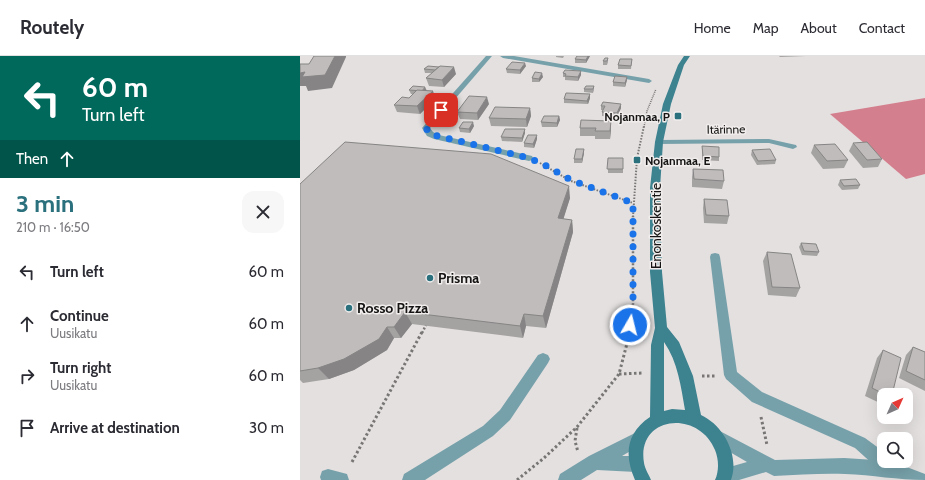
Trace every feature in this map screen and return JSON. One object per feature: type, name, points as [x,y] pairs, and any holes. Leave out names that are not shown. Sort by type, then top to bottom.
[{"type":"main road","name":"Enonkoskentie","points":[[657,420],[657,345],[661,328],[656,272],[655,188],[658,142],[667,104],[681,65],[687,56]]},
{"type":"main road","points":[[661,328],[674,346],[686,376],[694,419]]},
{"type":"main road","points":[[643,480],[636,464],[636,450],[639,438],[647,427],[657,420],[669,415],[682,415],[694,419],[706,426],[716,436],[722,448],[726,462],[724,478]]},
{"type":"street","points":[[489,56],[426,128],[430,134],[437,137],[529,158]]},
{"type":"street","points":[[503,56],[649,81]]},
{"type":"street","name":"Itärinne","points":[[658,142],[768,141],[793,147]]},
{"type":"street","points":[[715,257],[731,375],[757,397],[860,443],[891,469]]},
{"type":"street","points":[[410,480],[488,431],[505,415],[543,359]]},
{"type":"street","points":[[716,436],[774,468],[844,466],[891,469],[921,480]]},
{"type":"street","points":[[566,480],[639,438]]},
{"type":"street","points":[[595,462],[636,464]]},
{"type":"street","points":[[724,478],[768,464]]},
{"type":"path","points":[[517,480],[544,458],[577,427],[619,374],[629,336],[633,304],[633,203],[637,158],[647,111],[658,84]]},
{"type":"path","points":[[529,158],[571,180],[633,203]]},
{"type":"path","points":[[352,462],[426,325]]},
{"type":"path","points":[[619,374],[647,373]]},
{"type":"path","points":[[697,376],[731,375]]},
{"type":"path","points":[[757,397],[766,442]]},
{"type":"path","points":[[575,441],[577,427]]},
{"type":"shaded area","points":[[925,98],[925,174],[906,179],[830,114]]},
{"type":"building","points":[[314,56],[335,56],[325,75],[302,77],[305,72],[300,73],[300,64],[309,64]]},
{"type":"building","points":[[577,56],[588,56],[586,60],[575,59]]},
{"type":"building","points":[[605,58],[608,58],[607,61],[603,61]]},
{"type":"building","points":[[620,59],[632,59],[631,66],[618,65]]},
{"type":"building","points":[[512,62],[525,63],[520,70],[506,69]]},
{"type":"building","points":[[428,66],[439,67],[435,70],[424,69]]},
{"type":"building","points":[[440,66],[454,67],[442,80],[426,78]]},
{"type":"building","points":[[565,70],[581,71],[578,77],[565,76],[566,74],[563,73]]},
{"type":"building","points":[[535,72],[542,73],[539,79],[532,78]]},
{"type":"building","points":[[615,76],[627,77],[625,83],[613,82]]},
{"type":"building","points":[[413,86],[425,87],[422,91],[409,90]]},
{"type":"building","points":[[586,86],[594,86],[593,89],[584,89]]},
{"type":"building","points":[[417,90],[433,91],[417,106],[394,105],[402,97],[409,98]]},
{"type":"building","points":[[566,93],[590,94],[587,101],[564,99]]},
{"type":"building","points":[[469,96],[487,97],[477,113],[457,112]]},
{"type":"building","points":[[603,102],[621,104],[617,113],[602,112],[605,106],[601,106]]},
{"type":"building","points":[[495,107],[530,108],[526,119],[489,118]]},
{"type":"building","points":[[544,116],[559,116],[557,123],[541,122]]},
{"type":"building","points":[[581,120],[611,121],[610,131],[595,131],[596,128],[580,128]]},
{"type":"building","points":[[463,122],[473,122],[469,129],[459,128]]},
{"type":"building","points":[[505,129],[525,129],[522,138],[501,137]]},
{"type":"building","points":[[528,135],[537,135],[533,144],[524,143]]},
{"type":"building","name":"Prisma","points":[[345,142],[491,154],[569,186],[558,218],[572,220],[543,316],[524,314],[520,326],[405,312],[394,327],[387,327],[379,339],[344,359],[318,368],[300,371],[300,184]]},
{"type":"building","points":[[867,142],[882,159],[867,160],[853,143]]},
{"type":"building","points":[[835,144],[848,160],[827,161],[814,145]]},
{"type":"building","points":[[702,146],[719,147],[719,157],[703,156]]},
{"type":"building","points":[[576,149],[584,149],[582,159],[574,159]]},
{"type":"building","points":[[770,149],[776,160],[758,161],[752,150]]},
{"type":"building","points":[[608,158],[623,158],[623,169],[607,169]]},
{"type":"building","points":[[693,169],[723,170],[724,181],[694,179]]},
{"type":"building","points":[[856,179],[860,185],[844,186],[840,180]]},
{"type":"building","points":[[704,199],[727,200],[729,216],[706,215]]},
{"type":"building","points":[[801,243],[816,244],[819,252],[804,251]]},
{"type":"building","points":[[767,252],[791,254],[800,288],[772,287]]},
{"type":"building","points":[[913,347],[925,352],[925,380],[906,371]]},
{"type":"building","points":[[883,350],[901,358],[894,388],[877,388],[877,390],[872,388]]},
{"type":"place","name":"Nojanmaa, P","points":[[678,116]]},
{"type":"place","name":"Nojanmaa, E","points":[[637,160]]},
{"type":"place","name":"Prisma","points":[[430,278]]},
{"type":"place","name":"Rosso Pizza","points":[[349,308]]},
{"type":"route","points":[[441,110],[426,128],[430,134],[437,137],[529,158],[571,180],[633,203],[633,304],[630,325]]}]
